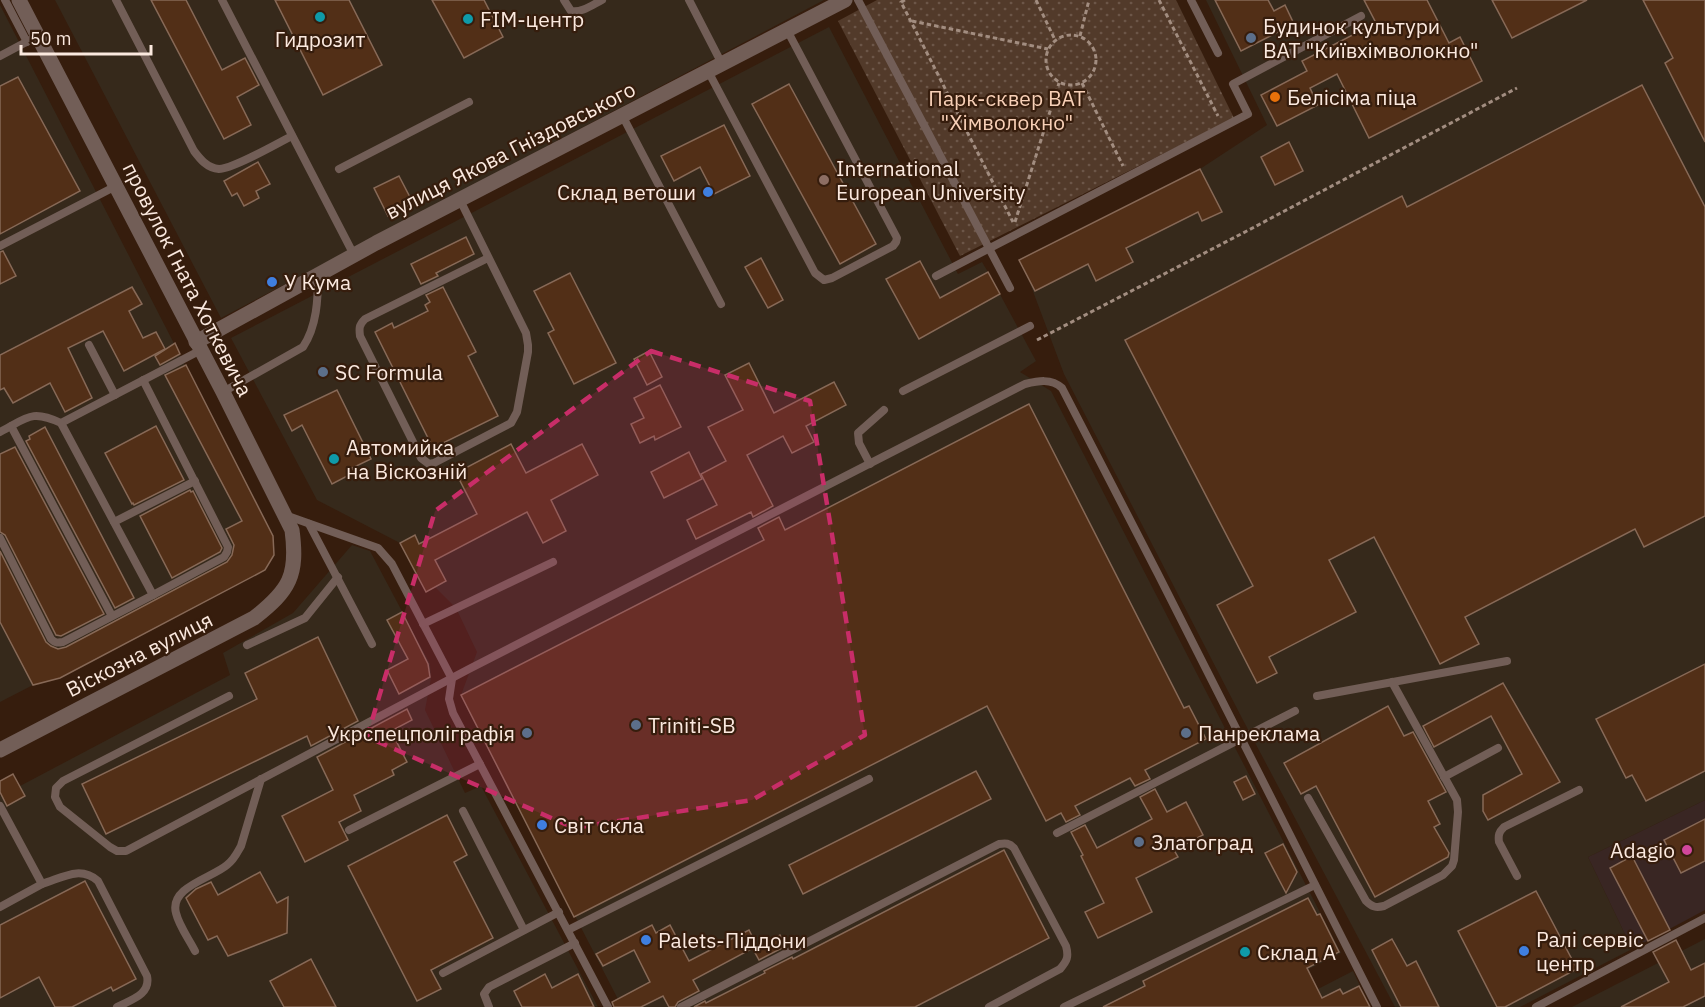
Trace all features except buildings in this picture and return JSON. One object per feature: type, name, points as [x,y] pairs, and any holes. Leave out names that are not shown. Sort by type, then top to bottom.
[{"type":"street","name":"провулок Гната Хоткевича","points":[[19,0],[32,39],[116,186],[292,530],[294,568],[288,584]]},
{"type":"street","name":"вулиця Якова Гніздовського","points":[[198,346],[354,255],[844,0]]},
{"type":"street","name":"Віскозна вулиця","points":[[0,750],[254,618],[275,602],[288,584]]},
{"type":"lane","points":[[0,56],[32,39],[4,0]]},
{"type":"lane","points":[[116,0],[194,151],[203,163],[220,169],[240,163],[292,136]]},
{"type":"lane","points":[[222,0],[354,255]]},
{"type":"lane","points":[[564,0],[571,11],[577,12],[602,0]]},
{"type":"lane","points":[[689,0],[722,64]]},
{"type":"lane","points":[[858,0],[1010,288]]},
{"type":"lane","points":[[1191,0],[1218,53]]},
{"type":"lane","points":[[936,276],[1248,114],[1233,84],[1361,16]]},
{"type":"lane","points":[[708,71],[815,273],[824,280],[832,278],[893,246],[897,238],[787,30]]},
{"type":"lane","points":[[339,169],[469,102]]},
{"type":"lane","points":[[622,116],[721,304]]},
{"type":"lane","points":[[0,246],[116,186]]},
{"type":"lane","points":[[460,200],[527,338],[528,352],[515,418],[506,427],[429,464],[421,458],[365,346],[359,329],[360,324],[375,314],[488,258]]},
{"type":"lane","points":[[223,392],[303,347],[310,334],[315,312],[318,275]]},
{"type":"lane","points":[[903,391],[1030,326]]},
{"type":"lane","points":[[89,345],[115,395]]},
{"type":"lane","points":[[61,423],[143,380],[198,346]]},
{"type":"lane","points":[[0,538],[51,639],[58,643],[224,556],[227,552],[226,542],[143,380]]},
{"type":"lane","points":[[230,696],[63,781],[56,788],[55,797],[60,807],[110,847],[117,851],[126,851],[452,679],[1025,384],[1046,380],[1062,388],[1377,1007]]},
{"type":"lane","points":[[870,464],[859,443],[858,433],[884,410]]},
{"type":"lane","points":[[0,432],[36,415],[61,423],[153,595]]},
{"type":"lane","points":[[11,426],[112,616]]},
{"type":"lane","points":[[114,522],[195,481]]},
{"type":"lane","points":[[284,514],[378,548],[392,564],[452,679],[449,692],[450,706],[608,1007]]},
{"type":"lane","points":[[309,524],[372,644]]},
{"type":"lane","points":[[423,624],[553,562]]},
{"type":"lane","points":[[247,645],[304,618],[338,578]]},
{"type":"lane","points":[[1317,696],[1507,661]]},
{"type":"lane","points":[[1308,798],[1371,906],[1377,908],[1384,906],[1443,875],[1452,866],[1458,805],[1392,682]]},
{"type":"lane","points":[[1057,833],[1295,711]]},
{"type":"lane","points":[[1444,777],[1498,748]]},
{"type":"lane","points":[[349,830],[480,764]]},
{"type":"lane","points":[[195,951],[176,915],[177,898],[181,892],[228,865],[236,856],[261,779]]},
{"type":"lane","points":[[568,930],[870,779]]},
{"type":"lane","points":[[1517,876],[1499,842],[1500,831],[1579,790]]},
{"type":"lane","points":[[0,806],[42,885]]},
{"type":"lane","points":[[463,810],[524,930]]},
{"type":"lane","points":[[681,1007],[999,844],[1005,843],[1014,848],[1066,946],[1068,954],[1067,961],[1060,969],[989,1007]]},
{"type":"lane","points":[[0,907],[42,885],[75,873],[92,875],[98,881],[149,983],[147,990],[119,1006]]},
{"type":"lane","points":[[1064,1007],[1315,885]]},
{"type":"lane","points":[[442,973],[559,912]]},
{"type":"lane","points":[[1536,1007],[1705,918]]},
{"type":"lane","points":[[489,1007],[484,994],[489,987],[575,943]]},
{"type":"path","points":[[905,0],[902,2],[1014,224]]},
{"type":"path","points":[[1036,0],[1055,40]]},
{"type":"path","points":[[1080,36],[1089,0]]},
{"type":"path","points":[[1159,0],[1218,117]]},
{"type":"path","points":[[911,20],[1048,49]]},
{"type":"path","points":[[1071,34],[1087,40],[1096,55],[1094,71],[1089,78],[1074,85],[1059,82],[1052,77],[1046,63],[1048,49],[1055,40],[1071,34]]},
{"type":"path","points":[[1014,224],[1059,82]]},
{"type":"path","points":[[1082,83],[1124,166]]},
{"type":"path","points":[[1037,340],[1517,88]]},
{"type":"path","points":[[1014,224],[1024,219]]},
{"type":"highlighted area","points":[[651,351],[810,401],[865,735],[752,800],[574,828],[367,737],[435,511]]},
{"type":"shaded area","points":[[55,0],[824,0],[221,318]]},
{"type":"shaded area","points":[[1206,0],[1705,0],[1705,800],[1588,857],[1632,949],[1520,1007],[1395,1007],[1064,374],[1019,260],[1200,169],[1267,125]]},
{"type":"shaded area","points":[[0,5],[273,536],[274,554],[265,570],[60,678],[33,685],[0,702]]},
{"type":"shaded area","points":[[829,27],[958,274],[982,262],[988,272],[1036,361],[1020,372],[1051,391],[1341,953],[1233,1007],[622,1007],[461,695],[477,652],[456,608],[435,587],[426,592],[400,543],[317,500],[231,338]]},
{"type":"shaded area","points":[[352,545],[370,551],[430,664],[431,678],[425,710],[465,793],[481,786],[598,1007],[0,1007],[0,781],[13,774],[20,786],[230,675],[223,653],[293,613]]},
{"type":"shaded area","points":[[1705,800],[1705,910],[1632,949],[1588,857]]},
{"type":"shaded area","points":[[1705,939],[1705,1007],[1572,1007]]},
{"type":"shaded area","points":[[1353,971],[1370,1007],[1283,1007]]},
{"type":"green space","name":"Парк-сквер ВАТ \"Хімволокно\"","points":[[877,0],[1176,0],[1234,118],[960,256],[838,21]]},
{"type":"place","name":"Гидрозит","points":[[320,17]]},
{"type":"place","name":"FIM-центр","points":[[468,19]]},
{"type":"place","name":"Будинок культури ВАТ \"Київхімволокно\"","points":[[1251,38]]},
{"type":"place","name":"Белісіма піца","points":[[1275,97]]},
{"type":"place","name":"International European University","points":[[824,180]]},
{"type":"place","name":"Склад ветоши","points":[[708,192]]},
{"type":"place","name":"У Кума","points":[[272,282]]},
{"type":"place","name":"SC Formula","points":[[323,372]]},
{"type":"place","name":"Автомийка на Віскозній","points":[[334,459]]},
{"type":"place","name":"Triniti-SB","points":[[636,725]]},
{"type":"place","name":"Укрспецполіграфія","points":[[527,733]]},
{"type":"place","name":"Панреклама","points":[[1186,733]]},
{"type":"place","name":"Світ скла","points":[[542,825]]},
{"type":"place","name":"Златоград","points":[[1139,842]]},
{"type":"place","name":"Adagio","points":[[1687,850]]},
{"type":"place","name":"Palets-Піддони","points":[[646,940]]},
{"type":"place","name":"Ралі сервіс центр","points":[[1524,951]]},
{"type":"place","name":"Склад A","points":[[1245,952]]}]
